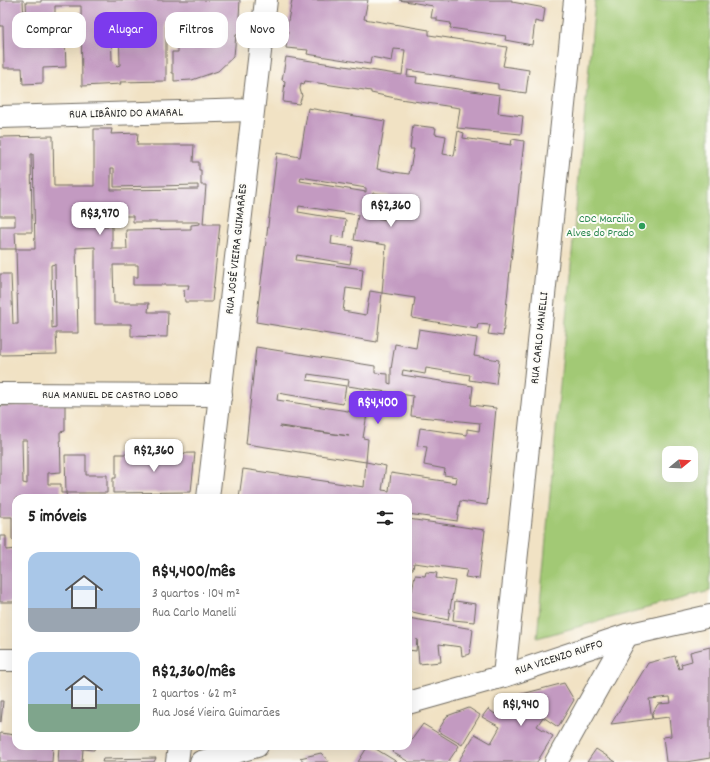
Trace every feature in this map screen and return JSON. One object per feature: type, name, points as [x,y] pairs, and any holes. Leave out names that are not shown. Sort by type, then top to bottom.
[{"type":"street","name":"RUA JOSÉ VIEIRA GUIMARÃES","points":[[209,494],[266,0]]},
{"type":"street","name":"RUA CARLO MANELLI","points":[[504,676],[575,0]]},
{"type":"street","name":"RUA LIBÂNIO DO AMARAL","points":[[0,117],[252,110]]},
{"type":"street","name":"RUA MANUEL DE CASTRO LOBO","points":[[0,394],[221,395]]},
{"type":"street","name":"RUA VICENZO RUFFO","points":[[412,702],[504,676],[627,635],[710,616]]},
{"type":"street","points":[[556,762],[627,635]]},
{"type":"street","points":[[0,660],[12,660]]},
{"type":"street","points":[[177,762],[178,750]]},
{"type":"street","points":[[201,762],[243,750]]},
{"type":"green space","name":"CDC Marcilio Alves do Prado","points":[[595,0],[710,0],[710,591],[537,638]]},
{"type":"building","points":[[0,0],[23,0],[24,12],[12,12],[12,48],[65,48],[66,67],[43,68],[43,83],[23,84],[22,68],[4,68],[3,26],[0,26]]},
{"type":"building","points":[[41,0],[240,0],[239,12],[236,12],[234,56],[218,71],[192,80],[174,81],[174,73],[172,73],[172,52],[178,52],[178,48],[228,48],[228,12],[165,12],[166,81],[120,82],[121,84],[82,86],[82,48],[86,48],[86,12],[81,12],[81,6],[55,6],[55,12],[26,12],[26,2],[41,2]]},
{"type":"building","points":[[292,0],[368,0],[364,19],[429,30],[429,35],[507,47],[503,66],[529,70],[526,93],[498,89],[498,84],[408,70],[407,76],[417,77],[416,83],[500,95],[498,113],[523,116],[521,134],[457,128],[460,108],[400,99],[371,93],[371,91],[305,81],[304,84],[301,83],[300,89],[302,96],[299,104],[283,102],[285,81],[282,80],[286,57],[402,75],[405,50],[394,49],[392,61],[371,57],[370,64],[307,54],[308,50],[286,48],[289,48],[289,16]]},
{"type":"building","points":[[399,0],[512,0],[512,2],[545,8],[543,23],[535,21],[532,45],[505,40],[506,36],[450,28],[451,23],[437,21],[437,18],[431,18],[433,6]]},
{"type":"building","points":[[308,108],[385,121],[377,169],[393,172],[409,174],[414,149],[410,149],[413,125],[436,128],[435,134],[446,136],[443,154],[454,156],[458,131],[464,133],[463,138],[511,145],[512,139],[524,141],[503,336],[488,334],[490,325],[478,324],[477,329],[412,318],[415,298],[382,293],[377,342],[256,322],[277,153],[300,157]],"holes":[[[301,177],[366,188],[366,192],[300,181]],[[373,193],[391,196],[388,220],[370,217]],[[299,206],[358,215],[354,240],[386,245],[382,293],[370,291],[366,315],[343,311],[346,288],[361,290],[363,269],[296,260],[297,255],[350,264],[353,247],[331,244],[332,236],[344,238],[346,220],[298,212]]]},
{"type":"building","points":[[94,129],[112,129],[111,134],[138,133],[137,145],[194,145],[193,162],[199,162],[199,170],[201,170],[201,185],[206,185],[203,224],[220,224],[212,302],[185,302],[184,290],[188,289],[189,285],[133,285],[133,277],[138,277],[138,265],[113,265],[114,303],[149,303],[148,312],[168,312],[167,337],[131,336],[131,324],[95,324],[95,247],[76,248],[78,333],[56,333],[57,354],[0,355],[0,274],[11,274],[13,324],[18,324],[16,249],[0,249],[0,226],[15,226],[15,216],[0,216],[0,137],[53,136],[54,186],[94,186]],"holes":[[[31,154],[33,154],[35,249],[16,249],[15,232],[32,232]],[[111,168],[114,168],[114,187],[198,185],[198,189],[111,190]],[[94,206],[122,206],[122,216],[133,216],[133,222],[200,222],[200,224],[191,225],[191,229],[126,230],[127,249],[112,249],[112,226],[94,226]],[[55,264],[56,327],[52,328],[51,265]]]},
{"type":"building","points":[[419,329],[477,338],[474,356],[499,360],[496,384],[469,380],[470,375],[426,368],[425,374],[403,370],[402,375],[473,386],[471,405],[496,408],[487,505],[460,501],[457,521],[412,515],[412,494],[240,494],[243,469],[364,487],[366,462],[246,444],[256,347],[375,366],[375,373],[388,374],[388,383],[391,384],[391,369],[395,344],[416,348]],"holes":[[[308,374],[349,380],[348,386],[413,396],[411,416],[480,423],[479,431],[467,429],[467,435],[420,428],[417,446],[427,447],[424,465],[445,469],[444,475],[457,477],[456,483],[391,473],[389,491],[382,490],[386,466],[366,462],[368,439],[363,438],[367,414],[277,400],[278,393],[343,404],[346,386],[307,380]],[[280,426],[349,436],[280,427]]]},
{"type":"building","points":[[65,404],[65,431],[60,432],[61,472],[48,473],[48,484],[61,484],[61,493],[66,494],[12,494],[12,517],[0,517],[0,406]],"holes":[[[22,440],[27,440],[27,484],[23,483]]]},
{"type":"building","points":[[195,453],[191,492],[113,493],[113,478],[116,478],[116,454],[134,454],[135,460],[145,459],[145,454]]},
{"type":"building","points":[[65,455],[86,455],[86,475],[107,475],[107,493],[66,493]]},
{"type":"building","points":[[412,520],[485,530],[479,579],[465,577],[467,570],[414,563],[413,569]]},
{"type":"building","points":[[0,536],[6,536],[6,550],[12,549],[12,602],[0,602]]},
{"type":"building","points":[[426,572],[437,573],[436,578],[455,581],[448,620],[412,612],[412,591],[415,575],[425,576]]},
{"type":"building","points":[[455,601],[476,604],[474,622],[453,620]]},
{"type":"building","points":[[412,619],[473,629],[470,654],[462,656],[461,647],[439,644],[441,662],[419,664],[417,639],[416,651],[412,650]]},
{"type":"building","points":[[710,647],[710,758],[686,762],[666,762],[663,737],[671,736],[669,717],[653,719],[652,714],[658,704],[671,703],[670,697],[649,699],[652,719],[611,724],[648,663],[675,656],[679,669],[682,668],[681,664],[692,661],[690,652]]},
{"type":"building","points":[[564,683],[574,700],[558,727],[543,717],[537,726],[553,736],[537,762],[458,762],[475,734],[491,743],[500,727],[482,717],[488,709],[495,714],[497,708],[507,698]]},
{"type":"building","points":[[0,701],[3,701],[1,722],[0,721]]},
{"type":"building","points":[[469,708],[480,715],[462,745],[438,731],[447,716]]},
{"type":"building","points":[[423,724],[459,746],[448,762],[409,762],[392,752],[393,750],[412,750],[412,739]]},
{"type":"building","points":[[0,733],[12,734],[12,750],[53,750],[52,762],[0,762]]},
{"type":"building","points":[[596,749],[616,762],[587,762]]},
{"type":"building","points":[[59,750],[83,750],[82,762],[58,762]]},
{"type":"building","points":[[366,750],[378,750],[397,762],[358,762]]},
{"type":"building","points":[[321,753],[329,762],[305,762],[300,758]]},
{"type":"building","points":[[156,758],[154,762],[102,762],[103,759]]},
{"type":"place","name":"CDC Marcilio Alves do Prado","points":[[642,226]]}]
